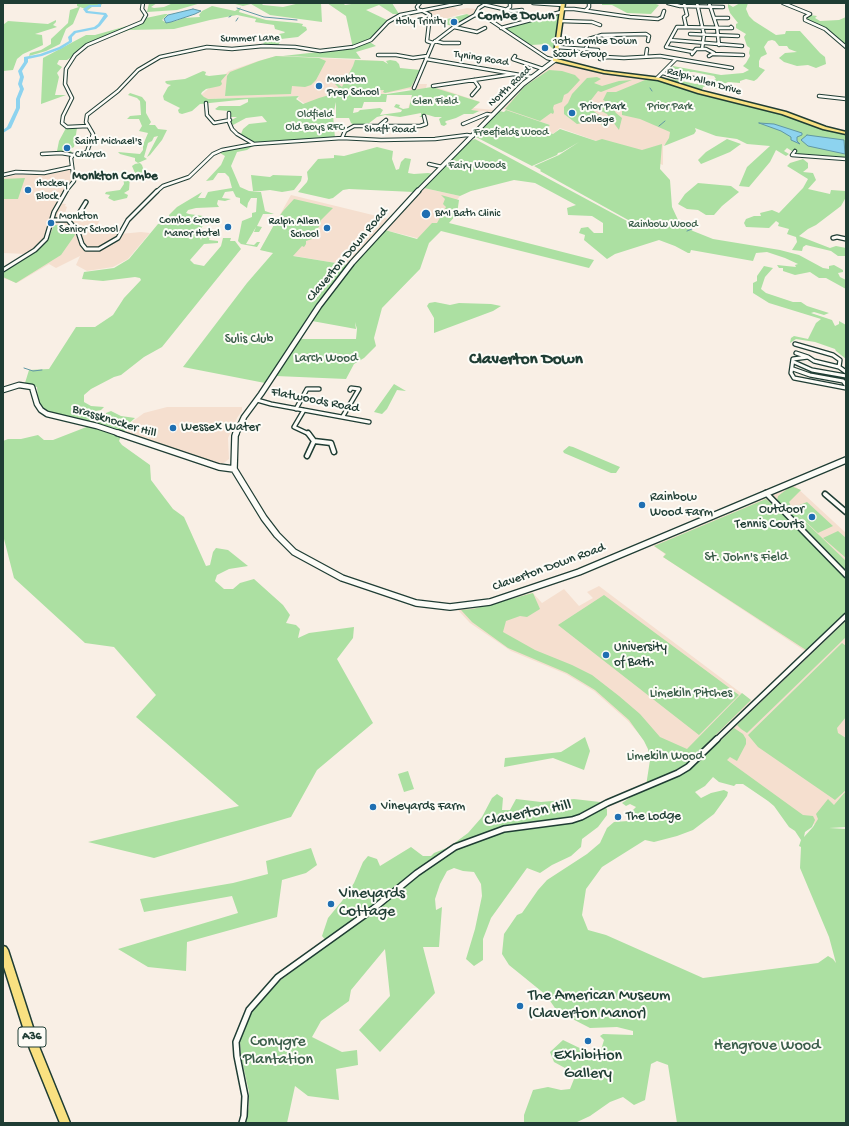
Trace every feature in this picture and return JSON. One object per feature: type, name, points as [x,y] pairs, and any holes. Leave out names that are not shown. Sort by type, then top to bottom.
[{"type":"main road","points":[[555,60],[562,7]]},
{"type":"main road","name":"Ralph Allen Drive","points":[[555,60],[604,72],[657,78],[700,92],[784,112],[825,128],[846,133]]},
{"type":"main road","name":"A36","points":[[3,950],[35,1049],[65,1123]]},
{"type":"street","points":[[88,126],[67,127],[62,123],[63,116],[72,98],[65,84],[66,69],[75,55],[87,45],[142,22],[146,15],[142,8],[143,3]]},
{"type":"street","points":[[420,3],[417,7],[430,15],[427,41],[443,44],[451,42],[459,43]]},
{"type":"street","name":"Summer Lane","points":[[73,155],[88,152],[93,134],[88,126],[86,117],[89,113],[118,91],[138,70],[160,57],[177,52],[207,47],[232,49],[263,46],[295,47],[320,50],[352,47],[371,40],[396,16],[461,3]]},
{"type":"street","points":[[507,9],[510,7],[510,3]]},
{"type":"street","points":[[533,3],[630,18],[658,18],[662,17],[664,11]]},
{"type":"street","points":[[586,10],[589,7],[589,3]]},
{"type":"street","points":[[668,3],[723,7]]},
{"type":"street","points":[[709,3],[717,27],[719,45]]},
{"type":"street","points":[[783,3],[810,14],[805,17],[805,20],[825,29],[846,47]]},
{"type":"street","points":[[414,88],[434,42],[454,27],[475,15],[479,8],[486,4],[507,9],[518,14]]},
{"type":"street","points":[[684,5],[687,15],[684,17],[690,34],[690,42]]},
{"type":"street","points":[[697,5],[704,35],[704,44],[702,49]]},
{"type":"street","points":[[501,28],[562,7]]},
{"type":"street","points":[[512,11],[522,10]]},
{"type":"street","points":[[475,15],[484,16],[547,58],[555,60]]},
{"type":"street","points":[[714,18],[727,18]]},
{"type":"street","points":[[560,21],[592,22],[600,25]]},
{"type":"street","points":[[454,27],[477,32],[485,28]]},
{"type":"street","points":[[713,54],[712,51],[702,49],[696,49],[692,53],[666,47],[677,27],[732,28],[731,27]]},
{"type":"street","points":[[586,49],[589,38],[602,35],[646,34],[649,36],[648,41]]},
{"type":"street","points":[[690,34],[739,37]]},
{"type":"street","points":[[602,35],[616,40]]},
{"type":"street","points":[[670,40],[742,46]]},
{"type":"street","points":[[557,47],[598,50]]},
{"type":"street","points":[[646,56],[648,51]]},
{"type":"street","points":[[709,56],[713,54],[743,55]]},
{"type":"street","name":"Tyning Road","points":[[378,55],[400,55],[413,58],[427,58],[532,76]]},
{"type":"street","points":[[515,56],[513,59],[543,69]]},
{"type":"street","points":[[603,59],[600,59],[604,57],[624,58],[660,56],[732,68]]},
{"type":"street","points":[[657,78],[676,59]]},
{"type":"street","name":"North Road","points":[[473,136],[532,76],[555,60]]},
{"type":"street","points":[[433,86],[518,73]]},
{"type":"street","points":[[663,73],[676,77],[694,78]]},
{"type":"street","points":[[472,95],[479,87],[474,80]]},
{"type":"street","points":[[818,96],[846,100]]},
{"type":"street","points":[[206,103],[207,115],[214,123],[230,120]]},
{"type":"street","points":[[229,113],[230,126],[237,134],[254,144]]},
{"type":"street","points":[[463,124],[487,114],[493,115]]},
{"type":"street","points":[[342,138],[343,133],[350,127],[362,125],[424,125],[426,123],[424,116]]},
{"type":"street","points":[[380,125],[386,120]]},
{"type":"street","name":"Shaft Road","points":[[62,219],[69,221],[78,232],[82,244],[86,249],[95,250],[104,248],[118,238],[128,220],[151,196],[161,188],[189,177],[216,152],[229,148],[254,144],[342,138],[388,140],[435,139],[466,135],[473,136]]},
{"type":"street","name":"Claverton Down Road","points":[[473,136],[406,203],[352,263],[322,302],[257,400],[244,417],[235,436],[234,469],[264,518],[277,535],[294,552],[342,578],[416,603],[450,607],[490,602],[555,581],[846,460]]},
{"type":"street","points":[[795,151],[792,155],[846,159]]},
{"type":"street","points":[[3,270],[31,253],[43,243],[62,196],[74,181],[71,158],[73,155],[62,153],[42,154]]},
{"type":"street","points":[[429,164],[442,167]]},
{"type":"street","points":[[3,175],[16,172],[44,173],[72,167]]},
{"type":"street","points":[[52,220],[78,215],[86,202]]},
{"type":"street","points":[[833,238],[837,237],[846,239]]},
{"type":"street","points":[[795,345],[833,355],[841,362],[839,367]]},
{"type":"street","points":[[796,353],[819,362],[839,367],[846,372]]},
{"type":"street","points":[[790,356],[794,361],[812,370],[846,376]]},
{"type":"street","points":[[794,361],[808,357]]},
{"type":"street","points":[[794,361],[791,373],[794,378],[824,385],[846,388]]},
{"type":"street","points":[[792,370],[816,377],[840,381],[846,385]]},
{"type":"street","name":"Brassknocker Hill","points":[[3,390],[19,385],[28,386],[34,389],[37,404],[41,410],[47,414],[97,426],[219,467],[234,469]]},
{"type":"street","points":[[296,409],[307,388],[320,389]]},
{"type":"street","points":[[343,416],[359,389],[351,388],[350,390]]},
{"type":"street","name":"Flatwoods Road","points":[[257,400],[296,409],[343,416],[370,422]]},
{"type":"street","points":[[304,410],[294,427],[307,432],[314,442]]},
{"type":"street","points":[[314,442],[331,443],[334,452]]},
{"type":"street","points":[[307,456],[314,442]]},
{"type":"street","points":[[766,493],[846,575]]},
{"type":"street","points":[[825,494],[846,512]]},
{"type":"street","name":"Claverton Hill","points":[[242,1123],[244,1116],[245,1096],[237,1056],[236,1042],[248,1010],[278,977],[373,909],[417,873],[455,847],[504,829],[572,820],[581,817],[607,803],[678,774],[688,767],[846,616]]},
{"type":"shaded area","points":[[451,5],[458,10],[467,8],[477,9],[475,14],[472,15],[462,14],[444,19],[423,10]]},
{"type":"shaded area","name":"Monkton Prep School","points":[[276,56],[383,61],[393,68],[420,70],[414,84],[427,84],[426,88],[432,87],[442,89],[480,102],[473,108],[495,110],[493,113],[483,111],[435,116],[423,114],[419,111],[408,109],[413,92],[409,89],[383,94],[335,94],[305,104],[298,99],[299,96],[207,99],[203,98],[201,95],[229,71]]},
{"type":"shaded area","name":"Prior Park College","points":[[558,62],[642,77],[644,79],[655,79],[624,107],[627,110],[679,133],[663,146],[663,165],[560,128],[553,134],[544,131],[550,125],[502,109],[525,84],[539,73]]},
{"type":"shaded area","name":"Monkton Senior School","points":[[71,168],[72,181],[61,195],[57,203],[66,204],[65,206],[67,207],[65,213],[78,213],[67,219],[100,219],[97,226],[110,226],[111,229],[121,230],[120,234],[141,232],[150,233],[128,259],[113,267],[87,271],[76,265],[80,256],[56,268],[49,264],[17,283],[3,278],[3,271],[26,254],[3,253],[3,178],[15,175],[33,175],[34,173]]},
{"type":"shaded area","name":"BMI Bath Clinic","points":[[424,188],[460,196],[425,240],[385,230]]},
{"type":"shaded area","name":"Ralph Allen School","points":[[291,195],[389,219],[358,254],[348,261],[347,265],[260,250]]},
{"type":"shaded area","name":"Wessex Water","points":[[167,407],[242,407],[242,411],[237,418],[228,438],[229,459],[221,465],[125,433],[129,424],[144,413]]},
{"type":"shaded area","name":"University of Bath","points":[[794,485],[846,533],[846,826],[805,824],[702,752],[688,766],[650,783],[653,761],[644,740],[628,721],[594,691],[566,674],[511,651],[470,623],[457,609],[472,608],[532,592],[542,603],[564,589],[579,606],[593,598],[587,592],[599,586],[753,702],[805,651],[663,557],[665,554],[651,544]]},
{"type":"green space","points":[[77,3],[100,3],[102,5],[92,7],[88,10],[80,7],[73,24],[66,29],[60,44],[46,51],[29,56],[30,53],[41,50],[51,44],[51,39],[68,23],[70,10],[79,7],[77,6]]},
{"type":"green space","points":[[149,3],[157,3],[151,7],[154,8],[164,7],[173,3],[201,3],[177,10],[147,12]]},
{"type":"green space","points":[[231,3],[261,3],[263,5],[283,7],[300,3],[321,3],[322,22],[270,15],[251,4],[243,6]]},
{"type":"green space","points":[[327,3],[343,3],[345,5],[358,3],[392,3],[399,14],[393,14],[379,5],[366,10],[387,20],[386,23],[368,41],[376,46],[356,52],[361,59],[283,56],[353,48],[346,16]]},
{"type":"green space","points":[[602,3],[653,3],[659,5],[651,14],[627,13],[612,5],[602,5]]},
{"type":"green space","points":[[740,3],[748,3],[746,9],[749,16],[754,21],[776,35],[785,34],[786,31],[800,31],[825,57],[826,64],[816,68],[808,65],[797,66],[784,62],[779,58],[785,53],[797,52],[789,49],[787,46],[779,46],[772,40],[768,41],[764,47],[767,54],[761,57],[759,61],[759,67],[765,70],[754,81],[746,79],[740,81],[740,83],[728,82],[722,85],[723,90],[713,88],[712,85],[709,85],[703,87],[702,91],[698,91],[664,80],[667,78],[696,84],[709,82],[716,79],[714,76],[694,72],[680,72],[672,68],[673,66],[721,75],[743,73],[749,70],[743,66],[750,56],[750,48],[747,46],[744,37],[746,34],[736,28],[736,24],[738,23],[730,13],[728,7],[728,4],[733,7]]},
{"type":"green space","points":[[212,6],[235,11],[241,7],[239,12],[266,20],[303,24],[302,26],[306,27],[307,30],[298,37],[281,39],[278,46],[264,45],[263,42],[267,38],[276,37],[285,32],[275,29],[274,25],[255,22],[256,19],[237,15],[174,29],[129,30],[93,43],[67,60],[59,60],[57,64],[62,67],[57,73],[59,77],[55,95],[66,95],[41,104],[43,58],[86,35],[95,35],[127,26],[133,27],[146,18],[165,14],[168,14],[162,20],[165,22],[176,21],[183,18],[200,17],[199,15],[202,11]]},
{"type":"green space","points":[[559,13],[554,50],[548,44],[531,45],[504,28]]},
{"type":"green space","points":[[467,14],[471,16],[453,26],[435,22]]},
{"type":"green space","points":[[810,15],[817,16],[815,18],[820,21],[839,20],[846,17],[846,45],[825,28],[808,21],[807,18]]},
{"type":"green space","points":[[56,20],[53,25],[57,27],[35,34],[42,35],[43,45],[23,54],[17,59],[13,70],[3,71],[3,25],[8,21],[48,24]]},
{"type":"green space","points":[[276,56],[319,58],[326,61],[316,80],[311,85],[305,87],[292,86],[291,94],[225,96],[227,76],[230,72]]},
{"type":"green space","points":[[355,60],[383,61],[388,64],[386,61],[390,60],[396,61],[400,68],[420,70],[411,87],[385,93],[383,92],[384,90],[346,91],[343,89],[346,92],[344,94],[387,94],[432,87],[480,102],[471,110],[479,111],[473,114],[464,114],[446,121],[445,122],[447,124],[444,126],[441,125],[439,119],[442,117],[435,117],[425,114],[422,117],[419,117],[421,116],[421,113],[400,117],[385,115],[377,117],[368,124],[354,125],[351,123],[349,118],[336,118],[336,102],[333,115],[335,138],[255,143],[246,139],[241,134],[243,129],[249,124],[267,122],[262,116],[246,118],[233,125],[230,121],[237,117],[230,117],[229,111],[215,109],[219,106],[240,106],[248,102],[248,99],[200,104],[192,111],[182,114],[179,113],[178,110],[180,108],[164,100],[163,96],[168,87],[171,85],[167,84],[165,82],[166,81],[185,79],[203,71],[206,72],[205,75],[209,76],[227,74],[221,81],[222,84],[220,86],[206,89],[202,92],[201,94],[208,99],[299,96],[296,99],[303,104],[340,92],[335,84],[342,87]],"holes":[[[387,95],[412,95],[409,108],[403,109],[399,107],[400,105],[396,104],[394,107],[402,110],[401,112],[380,115],[383,110],[380,108],[360,110],[353,113],[354,108],[362,108],[364,102],[386,102]]]},
{"type":"green space","points":[[549,70],[562,71],[575,75],[580,80],[568,93],[564,95],[562,102],[554,105],[553,114],[551,113],[540,121],[505,109],[525,86]]},
{"type":"green space","points":[[597,77],[601,79],[594,83],[602,86],[619,81],[632,80],[601,92],[598,91],[591,100],[591,109],[599,115],[608,127],[603,127],[598,120],[577,124],[564,114],[564,107],[568,103],[572,94],[587,78]]},
{"type":"green space","name":"Prior Park","points":[[657,79],[685,89],[787,114],[829,130],[846,134],[846,158],[793,155],[795,153],[787,148],[784,151],[789,154],[786,156],[776,150],[770,162],[749,187],[739,186],[747,167],[770,146],[747,144],[737,139],[716,136],[695,128],[696,131],[694,134],[664,146],[669,138],[670,132],[640,119],[622,115],[622,110],[627,111],[626,109],[614,110],[622,118],[619,130],[607,114],[599,110],[602,103],[605,101],[603,100],[607,92],[616,92],[645,80]]},
{"type":"green space","points":[[130,93],[142,97],[146,102],[146,113],[151,122],[149,125],[155,125],[158,129],[167,130],[162,140],[147,157],[158,136],[154,137],[152,141],[148,143],[144,157],[147,159],[138,163],[135,161],[135,158],[120,154],[118,152],[140,154],[143,150],[143,145],[148,133],[139,131],[142,126],[139,119],[127,119],[130,116],[141,115],[140,101],[137,98],[128,95]]},
{"type":"green space","points":[[506,110],[550,125],[544,131],[553,134],[560,129],[596,141],[602,139],[642,150],[662,144],[660,169],[670,180],[672,207],[679,222],[693,231],[713,239],[780,250],[799,255],[823,268],[829,269],[829,266],[834,265],[843,270],[843,272],[838,273],[840,277],[846,280],[846,289],[826,278],[819,278],[810,272],[795,275],[783,271],[783,268],[779,268],[777,265],[796,267],[795,265],[798,264],[767,252],[756,253],[753,261],[691,250],[690,253],[688,253],[659,240],[615,254],[607,259],[584,240],[585,235],[579,233],[581,228],[588,227],[594,233],[603,233],[603,223],[592,216],[568,215],[567,208],[576,205],[535,183],[514,180],[471,191],[460,196],[424,188],[470,141],[475,139],[627,221],[630,221],[540,171],[541,170],[534,166],[559,155],[579,142],[558,153],[557,155],[532,166],[474,136],[499,111],[504,112]]},
{"type":"green space","points":[[66,128],[77,128],[74,147],[70,149],[72,153],[57,151],[59,141]]},
{"type":"green space","points":[[727,139],[741,144],[730,152],[701,164],[698,160],[706,152]]},
{"type":"green space","points":[[253,146],[247,150],[237,152],[231,166],[240,187],[249,191],[261,192],[265,211],[274,214],[263,214],[257,226],[262,227],[259,232],[254,232],[256,227],[246,244],[254,245],[257,242],[260,242],[257,247],[241,244],[238,241],[242,221],[252,217],[252,213],[256,212],[257,198],[251,198],[247,208],[240,203],[240,198],[236,197],[233,191],[225,192],[222,198],[231,199],[225,201],[218,200],[217,204],[219,207],[196,208],[188,210],[186,213],[203,216],[205,218],[204,224],[200,230],[202,233],[200,238],[201,240],[204,232],[211,232],[209,240],[218,241],[218,243],[204,244],[190,260],[194,264],[204,266],[221,246],[223,238],[231,238],[230,241],[235,241],[241,249],[162,347],[144,357],[121,375],[91,389],[84,395],[84,402],[91,406],[104,407],[101,410],[90,412],[88,416],[91,421],[101,422],[105,419],[106,413],[111,411],[121,416],[135,418],[126,426],[125,432],[123,433],[49,413],[42,409],[38,400],[37,387],[25,383],[29,370],[49,369],[76,327],[95,327],[113,315],[124,298],[141,280],[140,278],[135,277],[103,281],[82,279],[84,272],[114,268],[129,259],[158,224],[170,219],[169,215],[177,207],[202,192],[198,198],[205,198],[208,192],[232,188],[229,177],[225,173],[218,173],[213,180],[206,181],[221,165],[225,156],[220,153],[224,150]]},
{"type":"green space","points":[[377,147],[393,151],[392,159],[396,170],[399,169],[401,162],[405,158],[411,159],[408,173],[433,174],[414,192],[349,189],[343,190],[333,198],[329,199],[298,192],[307,182],[307,172],[318,159],[334,158],[334,155],[344,156]]},
{"type":"green space","points":[[803,159],[808,163],[808,168],[803,172],[813,173],[816,180],[808,189],[830,194],[831,190],[845,191],[846,197],[841,206],[799,236],[830,248],[836,246],[846,248],[846,256],[838,256],[831,251],[806,245],[803,247],[802,251],[792,250],[797,242],[796,237],[787,234],[789,229],[778,226],[779,223],[776,221],[769,228],[746,227],[744,223],[746,219],[754,216],[761,216],[760,213],[772,210],[779,213],[803,188],[808,179],[787,166],[790,163]]},
{"type":"green space","points":[[140,163],[144,171],[136,177],[130,177],[129,190],[124,193],[128,195],[127,198],[114,201],[108,198],[110,195],[105,194],[106,192],[120,190],[124,184],[123,176],[135,173],[132,166]]},
{"type":"green space","points":[[251,175],[270,177],[273,175],[302,176],[301,181],[294,190],[282,192],[270,190],[253,191]]},
{"type":"green space","points":[[25,178],[18,199],[3,199],[3,179]]},
{"type":"green space","points":[[698,183],[731,186],[739,192],[722,206],[714,215],[706,215],[698,210],[687,209],[678,204],[685,194]]},
{"type":"green space","name":"Larch Wood","points":[[441,195],[459,200],[457,214],[449,223],[594,260],[589,268],[441,231],[429,243],[420,269],[382,308],[374,338],[376,346],[364,358],[354,364],[346,379],[276,376],[300,339],[356,339],[357,329],[355,322],[356,329],[312,321],[324,302],[354,263],[385,230],[417,239],[432,223],[437,223],[446,207],[443,204],[445,199]]},
{"type":"green space","name":"Sulis Club","points":[[294,199],[333,208],[321,220],[321,224],[315,232],[316,235],[312,239],[306,241],[304,247],[302,246],[293,256],[348,265],[317,303],[265,383],[183,367],[247,283],[273,253],[260,250],[283,211]]},
{"type":"green space","points":[[54,225],[71,226],[75,235],[61,255],[16,283],[3,277],[3,271],[37,251],[48,240]]},
{"type":"green space","points":[[764,266],[773,268],[765,277],[761,289],[766,293],[793,302],[801,302],[807,306],[829,313],[824,315],[814,312],[811,313],[832,320],[835,326],[839,324],[839,321],[846,325],[846,359],[835,349],[815,342],[796,339],[790,343],[791,338],[794,336],[808,339],[816,323],[821,319],[769,303],[753,293],[753,283],[757,281],[757,276]]},
{"type":"green space","points":[[435,302],[450,305],[459,303],[491,304],[501,306],[493,311],[434,333],[434,318],[427,306],[429,303]]},
{"type":"green space","points":[[394,384],[406,391],[397,390],[387,409],[382,414],[374,412]]},
{"type":"green space","points":[[89,426],[121,436],[119,441],[122,445],[150,465],[151,480],[173,509],[184,517],[206,566],[210,565],[213,552],[216,548],[228,550],[248,566],[229,569],[217,575],[215,581],[224,589],[233,589],[240,583],[254,579],[283,605],[290,615],[286,623],[296,625],[300,629],[298,638],[309,633],[354,627],[353,638],[337,659],[373,723],[317,770],[291,817],[154,858],[88,842],[239,806],[136,717],[156,695],[114,647],[85,643],[14,578],[3,535],[3,441],[38,435],[44,440],[53,440]]},
{"type":"green space","points":[[569,446],[620,467],[616,473],[611,473],[564,453],[563,451]]},
{"type":"green space","points":[[791,486],[801,490],[789,502],[792,508],[807,502],[833,526],[818,533],[792,509],[846,561],[846,573],[777,501],[778,496]]},
{"type":"green space","name":"St. John's Field","points":[[766,499],[789,519],[846,578],[846,612],[806,650],[663,557],[666,554],[654,546]]},
{"type":"green space","name":"Outdoor Tennis Courts","points":[[838,531],[846,538],[846,558],[823,538]]},
{"type":"green space","name":"Limekiln Wood","points":[[533,593],[540,609],[527,617],[520,616],[506,621],[503,632],[535,650],[592,675],[640,714],[660,737],[687,749],[742,693],[751,700],[686,764],[646,786],[650,760],[648,749],[629,720],[595,690],[567,673],[508,648],[472,622],[461,610],[473,609]]},
{"type":"green space","name":"Limekiln Pitches","points":[[604,595],[739,695],[699,735],[558,625]]},
{"type":"green space","points":[[846,621],[846,637],[747,733],[737,725]]},
{"type":"green space","points":[[842,643],[846,646],[846,717],[837,728],[838,733],[846,738],[846,790],[835,800],[758,747],[748,735]]},
{"type":"green space","name":"Hengrove Wood","points":[[734,728],[743,734],[746,739],[746,744],[737,761],[730,757],[727,760],[803,815],[813,816],[815,820],[812,827],[805,832],[804,837],[813,827],[818,819],[816,814],[828,799],[834,805],[846,791],[846,827],[829,828],[846,829],[846,1123],[677,1123],[668,1065],[657,1061],[651,1064],[645,1100],[634,1105],[623,1097],[610,1102],[590,1116],[575,1123],[524,1123],[524,1115],[533,1090],[548,1087],[561,1090],[570,1089],[576,1074],[554,1062],[550,1052],[563,1040],[590,1053],[592,1059],[594,1059],[601,1050],[604,1040],[600,1036],[603,1034],[633,1035],[633,1031],[617,1027],[590,1028],[557,1011],[546,995],[509,965],[502,954],[504,934],[517,915],[522,913],[547,880],[587,854],[600,843],[607,828],[614,822],[642,820],[632,811],[636,807],[630,804],[626,806],[622,803],[634,795],[691,769]],"holes":[[[713,777],[719,782],[734,786],[736,784],[743,784],[768,801],[774,806],[789,827],[795,831],[801,840],[799,846],[801,847],[800,868],[829,937],[836,963],[828,956],[818,963],[703,978],[606,935],[588,930],[582,915],[586,889],[602,867],[645,840],[654,842],[693,830],[714,814],[727,796],[728,792],[724,790],[711,793],[701,798],[695,792],[705,786]]]},
{"type":"green space","points":[[585,737],[590,751],[584,770],[553,758],[504,767],[505,758],[561,752]]},
{"type":"green space","points":[[408,771],[414,789],[404,792],[398,774]]},
{"type":"green space","name":"Conygre Plantation","points":[[497,794],[503,798],[502,810],[510,810],[516,799],[541,802],[574,799],[600,802],[607,809],[607,815],[598,827],[582,839],[581,847],[571,856],[552,865],[540,873],[527,868],[491,918],[483,939],[483,960],[474,966],[466,959],[475,929],[482,896],[481,884],[474,872],[454,868],[447,871],[440,884],[435,899],[436,910],[442,907],[439,947],[423,947],[435,993],[380,1052],[359,1030],[390,996],[385,949],[351,990],[349,1001],[321,1021],[312,1037],[342,1052],[357,1050],[358,1065],[336,1069],[339,1100],[308,1096],[295,1086],[287,1123],[245,1123],[249,1107],[249,1092],[241,1056],[240,1041],[246,1020],[255,1005],[270,988],[329,944],[322,936],[328,918],[354,883],[363,862],[368,856],[377,859],[380,866],[411,847],[423,856],[431,856],[434,853],[449,847],[468,833],[482,817],[492,798]]},
{"type":"green space","points":[[311,848],[317,865],[306,873],[282,880],[277,917],[187,942],[186,971],[148,967],[118,949],[238,913],[232,896],[144,912],[140,899],[233,883],[268,874],[266,861]]},
{"type":"water","points":[[193,9],[201,11],[171,22],[166,23],[164,19],[168,15]]},
{"type":"water","points":[[759,123],[774,124],[802,133],[802,135],[797,137],[797,141],[800,144],[791,140],[791,137],[781,131]]},
{"type":"water","points":[[807,135],[844,140],[845,154],[808,146],[801,140]]},
{"type":"waterway","points":[[3,132],[9,128],[18,108],[18,99],[22,89],[20,84],[22,77],[20,71],[26,62],[26,58],[41,55],[60,48],[71,41],[70,37],[75,32],[95,28],[99,25],[106,16],[105,14],[87,12],[85,9],[90,6],[100,6],[99,3]]},
{"type":"waterway","points":[[237,8],[264,17],[297,20]]},
{"type":"waterway","points":[[659,126],[665,121]]},
{"type":"waterway","points":[[687,231],[692,229]]},
{"type":"waterway","points":[[24,368],[33,371],[42,370]]},
{"type":"place","name":"Holy Trinity","points":[[454,22]]},
{"type":"place","name":"10th Combe Down Scout Group","points":[[545,48]]},
{"type":"place","name":"Monkton Prep School","points":[[319,86]]},
{"type":"place","name":"Prior Park College","points":[[572,113]]},
{"type":"place","name":"Saint Michael's Church","points":[[67,148]]},
{"type":"place","name":"Hockey Block","points":[[28,190]]},
{"type":"place","name":"BMI Bath Clinic","points":[[426,214]]},
{"type":"place","name":"Monkton Senior School","points":[[51,223]]},
{"type":"place","name":"Combe Grove Manor Hotel","points":[[228,227]]},
{"type":"place","name":"Ralph Allen School","points":[[327,228]]},
{"type":"place","name":"Wessex Water","points":[[173,428]]},
{"type":"place","name":"Rainbow Wood Farm","points":[[642,505]]},
{"type":"place","name":"Outdoor Tennis Courts","points":[[812,517]]},
{"type":"place","name":"University of Bath","points":[[606,655]]},
{"type":"place","name":"Vineyards Farm","points":[[373,807]]},
{"type":"place","name":"The Lodge","points":[[618,817]]},
{"type":"place","name":"Vineyards Cottage","points":[[331,904]]},
{"type":"place","name":"The American Museum (Claverton Manor)","points":[[520,1006]]},
{"type":"place","name":"Exhibition Gallery","points":[[588,1041]]},
{"type":"district","name":"Combe Down","points":[[516,17]]},
{"type":"district","name":"Monkton Combe","points":[[115,177]]},
{"type":"district","name":"Claverton Down","points":[[526,360]]},
{"type":"park label","name":"Glen Field","points":[[435,102]]},
{"type":"park label","name":"Oldfield Old Boys RFC","points":[[315,121]]},
{"type":"park label","name":"Freefields Wood","points":[[511,133]]},
{"type":"park label","name":"Fairy Woods","points":[[477,166]]},
{"type":"park label","name":"Rainbow Wood","points":[[663,225]]}]
